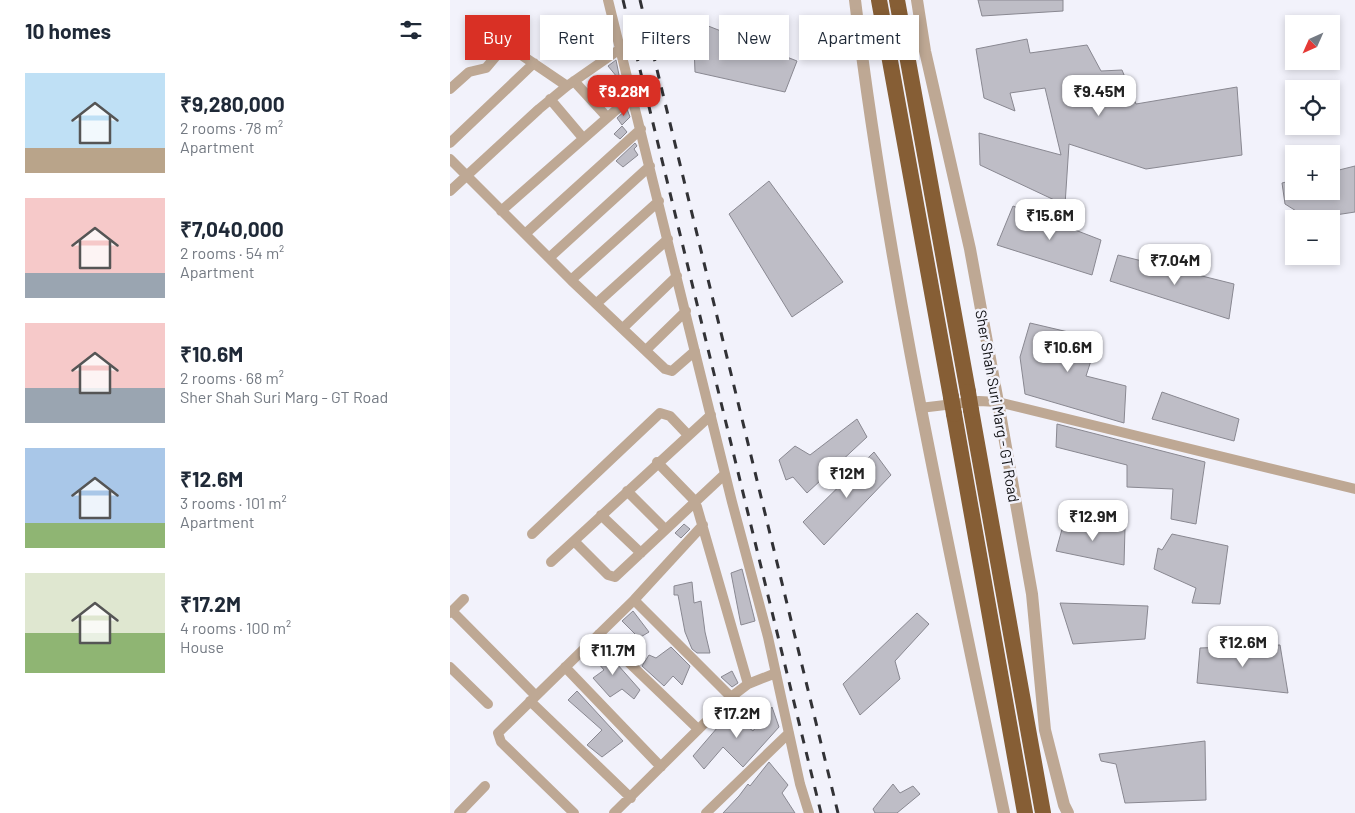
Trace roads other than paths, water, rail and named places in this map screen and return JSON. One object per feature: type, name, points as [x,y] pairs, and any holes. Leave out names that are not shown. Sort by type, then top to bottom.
[{"type":"highway","points":[[880,0],[1025,813]]},
{"type":"highway","name":"Sher Shah Suri Marg - GT Road","points":[[897,0],[1043,813]]},
{"type":"street","points":[[608,0],[776,673],[788,733],[809,813]]},
{"type":"street","points":[[856,0],[876,143],[920,408],[1004,813]]},
{"type":"street","name":"Sher Shah Suri Marg - GT Road","points":[[917,0],[926,50],[970,248],[1032,594],[1045,730],[1064,805],[1068,813]]},
{"type":"street","points":[[450,89],[472,70],[486,68],[505,47],[512,48],[534,63],[571,83],[607,117]]},
{"type":"street","points":[[450,191],[550,100],[620,49]]},
{"type":"street","points":[[450,143],[534,63]]},
{"type":"street","points":[[502,211],[632,96]]},
{"type":"street","points":[[550,100],[584,138]]},
{"type":"street","points":[[525,234],[641,130]]},
{"type":"street","points":[[450,159],[571,280],[624,327],[669,371],[676,368],[695,350]]},
{"type":"street","points":[[549,258],[650,166]]},
{"type":"street","points":[[571,280],[659,201]]},
{"type":"street","points":[[597,303],[668,238]]},
{"type":"street","points":[[624,327],[677,276]]},
{"type":"street","points":[[646,350],[686,311]]},
{"type":"street","points":[[920,408],[978,400],[998,402],[1355,489]]},
{"type":"street","points":[[532,534],[660,413],[670,416],[688,435]]},
{"type":"street","points":[[551,562],[657,462],[711,415]]},
{"type":"street","points":[[657,462],[695,502],[748,684]]},
{"type":"street","points":[[574,541],[611,578],[619,574],[725,474]]},
{"type":"street","points":[[627,491],[665,529]]},
{"type":"street","points":[[601,515],[641,552]]},
{"type":"street","points":[[574,813],[498,738],[501,729],[634,600],[703,526]]},
{"type":"street","points":[[464,599],[451,612],[631,798]]},
{"type":"street","points":[[634,600],[731,697]]},
{"type":"street","points":[[599,634],[698,728]]},
{"type":"street","points":[[450,667],[488,704]]},
{"type":"street","points":[[564,667],[661,767]]},
{"type":"street","points":[[614,813],[731,697],[748,684],[776,673]]},
{"type":"street","points":[[706,813],[788,733]]},
{"type":"street","points":[[459,813],[485,786]]},
{"type":"railway","points":[[623,0],[821,813]]},
{"type":"railway","points":[[640,0],[838,813]]}]
